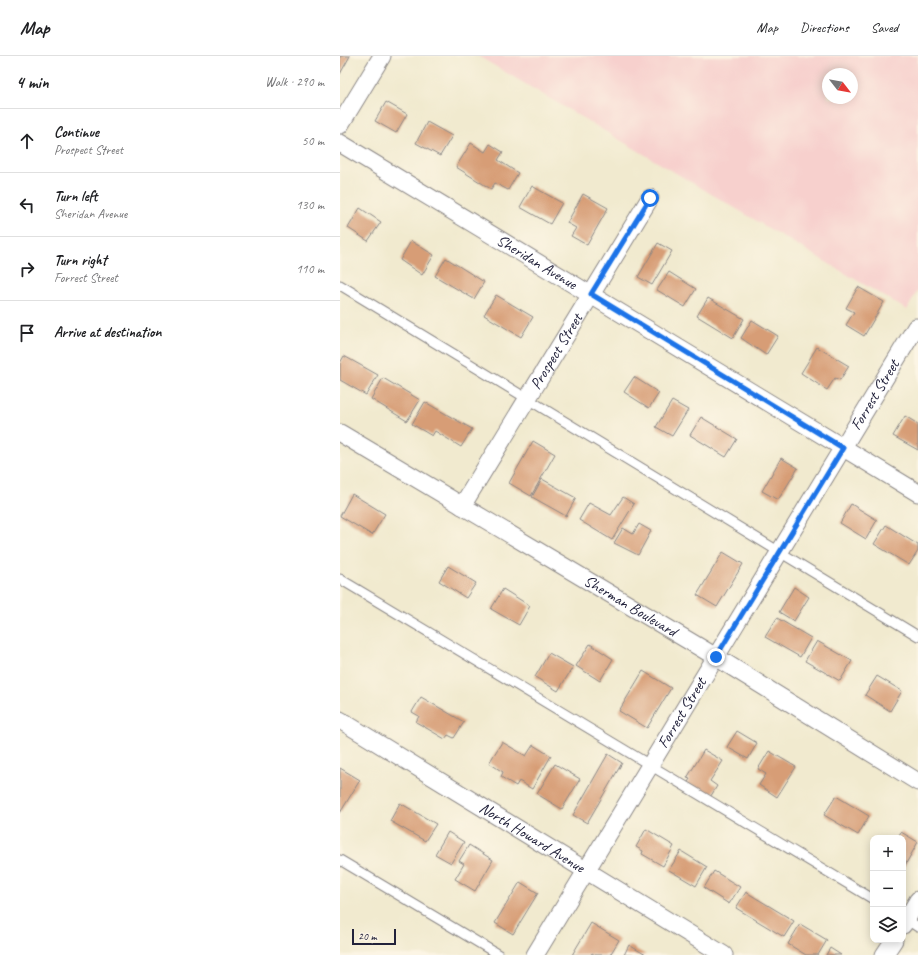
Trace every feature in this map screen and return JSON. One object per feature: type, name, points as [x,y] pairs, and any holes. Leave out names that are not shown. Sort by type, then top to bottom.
[{"type":"street","points":[[340,125],[382,56]]},
{"type":"street","name":"Sheridan Avenue","points":[[340,143],[918,493]]},
{"type":"street","name":"Prospect Street","points":[[462,506],[650,198]]},
{"type":"street","name":"Forrest Street","points":[[535,955],[916,328]]},
{"type":"street","name":"Sherman Boulevard","points":[[340,433],[716,657],[918,782]]},
{"type":"street","name":"North Howard Avenue","points":[[340,720],[724,955]]},
{"type":"street","points":[[908,922],[918,900]]},
{"type":"street","points":[[884,955],[892,943]]},
{"type":"lane","points":[[340,285],[918,636]]},
{"type":"lane","points":[[340,579],[870,897]]},
{"type":"lane","points":[[340,860],[498,955]]},
{"type":"shaded area","points":[[478,56],[918,56],[918,290],[907,310]]},
{"type":"building","points":[[340,56],[350,56],[340,74]]},
{"type":"building","points":[[386,102],[407,114],[396,133],[375,121]]},
{"type":"building","points":[[427,122],[452,136],[440,156],[416,143]]},
{"type":"building","points":[[471,143],[485,152],[490,144],[503,152],[498,160],[518,173],[508,190],[495,183],[491,189],[456,167]]},
{"type":"building","points":[[532,186],[562,203],[550,224],[520,207]]},
{"type":"building","points":[[583,194],[608,208],[587,245],[571,236],[576,228],[567,223]]},
{"type":"building","points":[[360,208],[381,222],[368,241],[348,228]]},
{"type":"building","points":[[411,241],[434,255],[422,275],[400,260]]},
{"type":"building","points":[[658,243],[672,251],[652,285],[638,277]]},
{"type":"building","points":[[446,258],[484,282],[474,299],[435,276]]},
{"type":"building","points":[[669,272],[696,289],[685,307],[657,290]]},
{"type":"building","points":[[858,287],[884,302],[864,336],[846,325],[854,312],[846,308]]},
{"type":"building","points":[[496,295],[533,317],[521,337],[484,315]]},
{"type":"building","points":[[708,298],[744,319],[733,338],[697,316]]},
{"type":"building","points":[[752,320],[778,336],[766,355],[741,338]]},
{"type":"building","points":[[817,347],[849,366],[840,380],[835,378],[827,390],[801,373]]},
{"type":"building","points":[[344,356],[378,375],[366,395],[340,380],[340,363]]},
{"type":"building","points":[[634,377],[659,393],[649,408],[624,392]]},
{"type":"building","points":[[383,378],[420,400],[407,421],[371,399]]},
{"type":"building","points":[[672,401],[688,410],[672,436],[656,427]]},
{"type":"building","points":[[425,402],[472,429],[461,447],[435,431],[432,436],[412,424]]},
{"type":"building","points":[[905,416],[918,424],[918,450],[893,436]]},
{"type":"building","points":[[701,417],[737,439],[726,457],[690,435]]},
{"type":"building","points":[[533,441],[555,454],[531,496],[509,483]]},
{"type":"building","points":[[781,458],[798,468],[778,500],[762,491]]},
{"type":"building","points":[[542,479],[576,498],[566,516],[532,497]]},
{"type":"building","points":[[352,494],[385,514],[372,535],[340,516]]},
{"type":"building","points":[[623,497],[634,504],[612,540],[579,520],[589,503],[611,515]]},
{"type":"building","points":[[851,504],[877,520],[866,539],[840,523]]},
{"type":"building","points":[[639,524],[651,531],[638,555],[614,543],[623,528],[633,534]]},
{"type":"building","points":[[886,525],[918,545],[918,551],[909,565],[874,544]]},
{"type":"building","points":[[723,552],[743,564],[717,607],[697,595]]},
{"type":"building","points":[[448,566],[476,583],[466,598],[439,581]]},
{"type":"building","points":[[794,587],[809,597],[794,621],[779,612]]},
{"type":"building","points":[[503,589],[530,606],[519,625],[491,609]]},
{"type":"building","points":[[777,618],[811,638],[800,657],[765,637]]},
{"type":"building","points":[[817,641],[852,661],[840,681],[805,661]]},
{"type":"building","points":[[590,644],[613,659],[600,681],[576,666]]},
{"type":"building","points":[[549,653],[573,667],[558,691],[535,677]]},
{"type":"building","points":[[643,671],[671,688],[647,728],[619,711]]},
{"type":"building","points":[[877,676],[902,691],[890,711],[865,695]]},
{"type":"building","points":[[421,697],[464,722],[454,738],[448,735],[445,739],[416,722],[419,716],[412,712]]},
{"type":"building","points":[[737,731],[757,743],[748,759],[727,747]]},
{"type":"building","points":[[502,742],[526,756],[533,745],[551,756],[532,789],[519,781],[516,786],[501,777],[503,772],[489,763]]},
{"type":"building","points":[[704,750],[723,761],[710,781],[717,786],[709,799],[686,785],[690,779],[687,778]]},
{"type":"building","points":[[769,751],[796,767],[777,797],[759,785],[766,774],[758,769]]},
{"type":"building","points":[[608,754],[622,763],[587,823],[573,815]]},
{"type":"building","points":[[555,764],[580,779],[562,809],[537,794]]},
{"type":"building","points":[[340,768],[360,780],[340,813]]},
{"type":"building","points":[[836,796],[869,816],[858,835],[824,815]]},
{"type":"building","points":[[400,803],[436,824],[425,841],[390,821]]},
{"type":"building","points":[[646,829],[674,846],[663,866],[642,854],[643,851],[636,847]]},
{"type":"building","points":[[448,832],[464,842],[451,863],[435,854]]},
{"type":"building","points":[[901,832],[918,842],[906,864],[906,835],[899,835]]},
{"type":"building","points":[[469,845],[493,860],[475,891],[455,879],[464,864],[459,861]]},
{"type":"building","points":[[681,851],[707,867],[696,886],[669,870]]},
{"type":"building","points":[[714,871],[740,887],[729,904],[704,888]]},
{"type":"building","points":[[520,882],[538,893],[513,934],[495,923]]},
{"type":"building","points":[[746,892],[794,921],[784,937],[736,908]]},
{"type":"building","points":[[591,923],[619,940],[610,955],[595,955],[592,953],[591,955],[572,955]]},
{"type":"building","points":[[800,924],[827,940],[818,955],[806,955],[788,944]]},
{"type":"building","points":[[629,945],[646,955],[624,955]]},
{"type":"building","points":[[830,948],[841,955],[826,955]]},
{"type":"route","points":[[650,198],[591,294],[843,448],[716,657]]}]
